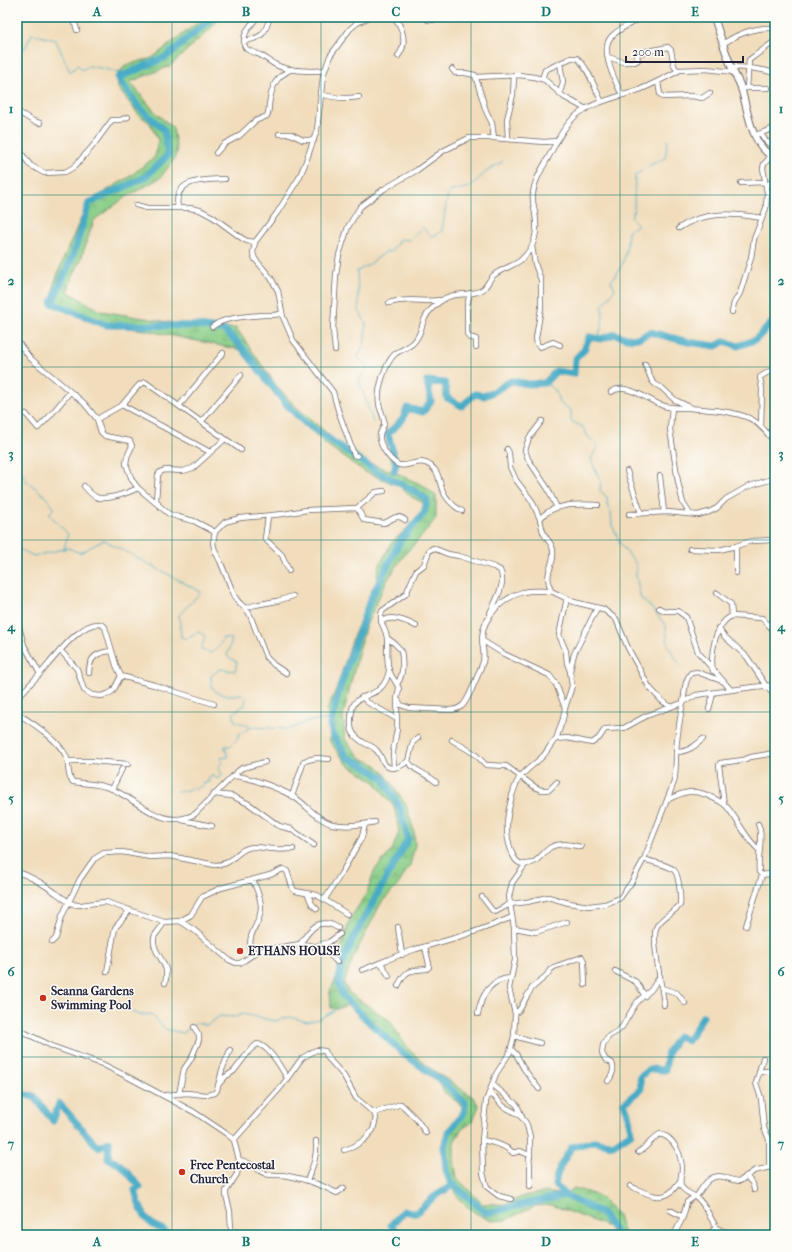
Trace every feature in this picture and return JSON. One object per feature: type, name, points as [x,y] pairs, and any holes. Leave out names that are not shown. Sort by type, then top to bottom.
[{"type":"street","points":[[73,17],[77,30]]},
{"type":"street","points":[[257,17],[246,29],[244,45],[248,50],[259,54],[279,66],[292,69],[325,70]]},
{"type":"street","points":[[244,41],[258,38],[264,33],[270,17]]},
{"type":"street","points":[[354,17],[357,23]]},
{"type":"street","points":[[357,456],[354,455],[333,392],[292,340],[282,313],[278,291],[271,278],[253,253],[255,242],[277,213],[299,178],[314,140],[318,125],[320,94],[328,62],[335,49],[350,30],[357,23],[369,17]]},
{"type":"street","points":[[394,17],[398,21],[404,37],[404,44],[398,56]]},
{"type":"street","points":[[426,17],[431,21],[440,17]]},
{"type":"street","points":[[622,95],[614,79],[608,57],[608,42],[611,36],[643,17]]},
{"type":"street","points":[[714,17],[733,69],[744,89]]},
{"type":"street","points":[[723,44],[752,30],[775,28]]},
{"type":"street","points":[[775,41],[749,60],[744,89],[750,122],[758,134],[775,148]]},
{"type":"street","points":[[608,57],[623,62],[635,62],[638,60],[638,54],[668,47],[671,50],[675,68],[680,70]]},
{"type":"street","points":[[542,79],[545,70],[574,58],[579,60],[587,72],[602,102]]},
{"type":"street","points":[[560,63],[563,82],[560,93]]},
{"type":"street","points":[[389,303],[411,299],[431,301],[441,300],[459,294],[483,290],[493,275],[522,260],[532,246],[537,231],[532,201],[533,193],[541,172],[557,141],[568,124],[578,114],[586,109],[658,82],[680,70],[747,68],[775,74]]},
{"type":"street","points":[[216,153],[224,144],[239,136],[255,121],[267,116],[276,80],[292,69]]},
{"type":"street","points":[[452,69],[454,73],[470,73],[476,77],[514,75],[542,79],[548,82],[560,93],[586,109]]},
{"type":"street","points":[[508,139],[507,119],[513,95],[514,75]]},
{"type":"street","points":[[476,77],[486,111],[492,123],[494,138]]},
{"type":"street","points":[[658,82],[660,94],[663,97],[692,96],[702,98],[710,93]]},
{"type":"street","points":[[744,89],[768,88]]},
{"type":"street","points":[[320,94],[350,99],[359,97]]},
{"type":"street","points":[[17,111],[33,121],[40,123]]},
{"type":"street","points":[[17,147],[30,165],[44,173],[65,172],[74,167],[92,147],[112,120],[120,120],[128,117]]},
{"type":"street","points":[[758,134],[775,128]]},
{"type":"street","points":[[279,134],[291,134],[303,140],[314,140]]},
{"type":"street","points":[[732,312],[734,303],[740,293],[767,197],[763,168],[764,164],[773,157],[758,142],[758,134]]},
{"type":"street","points":[[335,350],[333,329],[336,275],[339,255],[348,226],[360,207],[384,189],[417,170],[443,151],[469,138],[477,137],[544,142],[557,141]]},
{"type":"street","points":[[17,165],[22,155]]},
{"type":"street","points":[[178,208],[176,201],[178,196],[182,189],[188,184],[202,179],[225,179]]},
{"type":"street","points":[[741,183],[765,184],[775,180]]},
{"type":"street","points":[[136,205],[147,208],[190,208],[206,212],[247,242],[255,242]]},
{"type":"street","points":[[679,228],[694,219],[719,214],[732,214],[762,218]]},
{"type":"street","points":[[532,246],[535,264],[541,280],[541,308],[537,326],[536,341],[540,347],[553,342],[560,345]]},
{"type":"street","points":[[470,293],[467,305],[467,334],[469,337],[476,339],[476,347]]},
{"type":"street","points":[[441,300],[425,318],[414,342],[394,354],[385,371],[381,382],[378,402],[385,422],[380,436],[380,443],[383,449],[396,464],[400,465],[424,462],[431,466],[436,471],[442,489],[448,498],[454,506],[462,511]]},
{"type":"street","points":[[212,327],[218,323],[240,317],[275,315],[282,313]]},
{"type":"street","points":[[17,341],[30,358],[84,403],[96,419],[101,432],[105,436],[126,440],[131,444],[132,447],[127,457],[126,464],[132,480],[138,488],[159,507],[172,516],[194,520],[215,532]]},
{"type":"street","points":[[179,406],[223,353]]},
{"type":"street","points":[[645,364],[650,377],[655,384],[662,388],[675,400],[693,409]]},
{"type":"street","points":[[761,427],[762,389],[760,377],[775,368]]},
{"type":"street","points":[[201,422],[240,375]]},
{"type":"street","points":[[96,419],[122,405],[139,385],[145,382],[241,450]]},
{"type":"street","points":[[611,392],[614,390],[619,390],[637,392],[659,404],[672,407],[732,413],[749,418],[761,427],[775,443]]},
{"type":"street","points":[[26,414],[38,428],[70,392]]},
{"type":"street","points":[[122,405],[210,452]]},
{"type":"street","points":[[672,407],[670,429],[678,482],[683,503],[690,514]]},
{"type":"street","points":[[542,421],[529,438],[525,450],[528,459],[548,489],[557,508]]},
{"type":"street","points":[[159,507],[156,500],[158,475],[160,472],[166,470],[183,471],[194,468],[225,439]]},
{"type":"street","points":[[507,449],[509,452],[510,467],[516,480],[532,501],[540,519],[544,534],[552,545],[554,552],[547,575],[548,584],[551,591]]},
{"type":"street","points":[[627,471],[642,513]]},
{"type":"street","points":[[660,476],[664,512]]},
{"type":"street","points":[[629,514],[664,512],[698,514],[709,512],[717,508],[726,499],[747,487],[775,478]]},
{"type":"street","points":[[84,486],[88,492],[99,498],[125,494],[138,488]]},
{"type":"street","points":[[286,673],[274,665],[266,657],[246,608],[235,597],[220,561],[214,551],[213,543],[215,532],[225,522],[254,516],[268,516],[307,510],[357,508],[376,492],[384,491]]},
{"type":"street","points":[[540,519],[547,511],[557,508],[579,505],[598,505]]},
{"type":"street","points":[[357,508],[364,520],[384,523],[395,517],[400,517],[406,520]]},
{"type":"street","points":[[268,516],[265,539],[282,555],[289,571]]},
{"type":"street","points":[[690,549],[719,550],[751,541],[775,540]]},
{"type":"street","points":[[736,546],[736,573]]},
{"type":"street","points":[[394,768],[393,752],[397,719],[398,698],[399,689],[389,671],[386,653],[387,638],[381,622],[382,611],[406,594],[416,571],[424,565],[429,551],[432,548],[500,570],[502,586],[490,613],[482,638],[484,656],[483,662],[467,700],[462,706],[455,710],[449,710],[409,708],[401,705],[398,698]]},
{"type":"street","points":[[490,613],[504,602],[522,592],[551,591],[581,604],[603,609],[616,619],[628,648],[649,687],[662,701],[671,707]]},
{"type":"street","points":[[717,593],[731,604],[732,616]]},
{"type":"street","points":[[246,608],[254,604],[277,601],[294,596]]},
{"type":"street","points":[[525,865],[519,863],[512,854],[506,829],[508,810],[514,789],[521,776],[542,757],[556,739],[563,719],[572,686],[566,651],[559,635],[560,622],[567,598]]},
{"type":"street","points":[[570,670],[577,648],[597,608]]},
{"type":"street","points":[[659,608],[665,611],[678,611],[684,614],[698,652],[731,690]]},
{"type":"street","points":[[713,671],[713,652],[718,628],[724,621],[732,616],[762,618],[774,628]]},
{"type":"street","points":[[381,622],[388,619],[399,619],[416,626]]},
{"type":"street","points":[[17,620],[24,645],[40,674]]},
{"type":"street","points":[[17,699],[60,650],[85,627],[97,623],[103,624],[106,627],[112,651],[121,676],[113,691],[101,696],[92,695],[84,690],[77,670],[60,650]]},
{"type":"street","points":[[718,628],[724,636],[747,657],[766,686],[775,696]]},
{"type":"street","points":[[387,638],[401,650],[402,673],[397,684]]},
{"type":"street","points":[[483,641],[504,654],[549,675],[556,684],[565,708]]},
{"type":"street","points":[[89,673],[89,666],[95,656],[101,652],[112,651]]},
{"type":"street","points":[[389,671],[386,682],[383,686],[376,692],[362,697],[354,704],[352,708],[351,729],[353,734],[356,738],[377,750],[386,767],[390,768],[401,766],[408,761],[413,742],[418,738]]},
{"type":"street","points":[[482,897],[495,912],[510,904],[548,897],[580,906],[605,904],[616,901],[625,893],[644,859],[667,800],[676,772],[676,752],[685,686],[691,673],[697,672],[722,681]]},
{"type":"street","points":[[121,676],[154,684],[214,704]]},
{"type":"street","points":[[556,739],[567,738],[592,743],[599,738],[605,729],[624,728],[646,716],[682,703],[696,696],[775,685]]},
{"type":"street","points":[[708,709],[714,694]]},
{"type":"street","points":[[362,697],[366,702],[397,719]]},
{"type":"street","points":[[17,713],[33,724],[60,747],[68,761],[70,777],[73,782],[94,783],[112,789],[156,816],[212,826]]},
{"type":"street","points":[[452,740],[475,754],[486,765],[503,765],[535,787],[544,791],[549,790],[557,782]]},
{"type":"street","points":[[676,752],[682,752],[690,749],[703,740]]},
{"type":"street","points":[[759,850],[750,841],[724,804],[719,765],[720,763],[775,753]]},
{"type":"street","points":[[292,796],[304,761],[316,758],[329,759]]},
{"type":"street","points":[[68,761],[128,764]]},
{"type":"street","points":[[408,761],[411,766],[428,775],[436,782]]},
{"type":"street","points":[[180,820],[195,814],[242,768],[265,762]]},
{"type":"street","points":[[112,789],[122,769]]},
{"type":"street","points":[[233,776],[245,777],[292,796],[321,819],[332,824],[352,825],[375,822]]},
{"type":"street","points":[[667,800],[682,793],[696,791],[724,804]]},
{"type":"street","points":[[214,794],[232,796],[249,804],[278,826],[291,829],[314,845]]},
{"type":"street","points":[[324,899],[341,874],[362,837],[365,824]]},
{"type":"street","points":[[746,926],[762,875],[760,874],[759,870],[761,832],[758,824]]},
{"type":"street","points":[[511,1199],[499,1196],[487,1187],[483,1173],[482,1140],[484,1109],[499,1068],[508,1058],[514,1036],[515,1014],[509,988],[515,960],[514,928],[509,897],[512,883],[525,865],[538,860],[553,846],[566,844],[582,847]]},
{"type":"street","points":[[52,942],[56,938],[62,916],[80,879],[94,859],[107,852],[122,852],[150,857],[170,856],[215,865],[223,865],[248,848],[253,847],[282,850],[293,849]]},
{"type":"street","points":[[644,859],[674,869],[677,874],[680,894],[680,905],[658,924],[656,928],[655,941],[664,1005]]},
{"type":"street","points":[[17,872],[26,875],[45,886],[68,902],[78,905],[106,902],[164,922],[180,921],[191,914],[202,897],[230,885],[270,875],[283,869],[287,870],[295,891],[317,895],[347,914]]},
{"type":"street","points":[[762,875],[775,871]]},
{"type":"street","points":[[252,954],[249,940],[261,912],[261,901],[253,880]]},
{"type":"street","points":[[307,893],[312,904],[317,909]]},
{"type":"street","points":[[107,972],[115,928],[130,910]]},
{"type":"street","points":[[362,970],[425,947],[479,931],[512,917]]},
{"type":"street","points":[[180,921],[194,930],[229,960],[236,963],[240,963],[258,951],[300,944],[316,946],[323,949],[337,962]]},
{"type":"street","points":[[164,922],[163,926],[154,936],[154,940],[155,948],[166,970],[166,983]]},
{"type":"street","points":[[514,928],[536,932],[566,922]]},
{"type":"street","points":[[300,944],[310,930],[320,923],[332,924],[338,928]]},
{"type":"street","points":[[398,927],[402,955]]},
{"type":"street","points":[[316,946],[329,942],[340,934]]},
{"type":"street","points":[[398,986],[404,975],[409,971],[427,969],[429,967],[425,947]]},
{"type":"street","points":[[515,1014],[520,1009],[532,988],[554,967],[582,957],[584,961],[585,985]]},
{"type":"street","points":[[381,963],[390,976]]},
{"type":"street","points":[[615,971],[636,982],[645,996]]},
{"type":"street","points":[[608,1081],[612,1074],[613,1066],[612,1063],[606,1060],[602,1053],[603,1045],[609,1036],[622,1027],[638,1000],[645,996],[655,986],[660,976]]},
{"type":"street","points":[[478,1014],[482,1000],[489,988],[498,980],[511,978]]},
{"type":"street","points":[[662,988],[678,993],[685,1003]]},
{"type":"street","points":[[179,1094],[184,1069],[191,1059],[199,1040],[198,1033],[194,1027]]},
{"type":"street","points":[[17,1029],[54,1048],[102,1064],[164,1095],[214,1124],[234,1140],[239,1160],[237,1174],[226,1191],[226,1195],[230,1211],[231,1229],[242,1235]]},
{"type":"street","points":[[514,1036],[540,1043]]},
{"type":"street","points":[[218,1085],[225,1077],[234,1071],[250,1050],[257,1044],[262,1045],[274,1058],[287,1078]]},
{"type":"street","points":[[511,1049],[516,1054],[524,1069],[539,1089]]},
{"type":"street","points":[[164,1095],[187,1093],[211,1095],[217,1090],[222,1070],[230,1050]]},
{"type":"street","points":[[234,1140],[304,1056],[316,1050],[325,1051],[328,1058],[344,1076],[356,1098],[374,1112],[376,1122],[370,1134],[359,1144],[344,1150]]},
{"type":"street","points":[[763,1058],[756,1083],[761,1098],[763,1124],[768,1140],[769,1166]]},
{"type":"street","points":[[759,1072],[775,1070]]},
{"type":"street","points":[[492,1084],[518,1104],[522,1117],[527,1125],[530,1137],[530,1186]]},
{"type":"street","points":[[489,1094],[496,1098],[503,1106],[522,1117]]},
{"type":"street","points":[[374,1112],[401,1104],[417,1120],[426,1133]]},
{"type":"street","points":[[638,1152],[644,1149],[656,1136],[660,1134],[668,1137],[676,1148],[681,1160],[682,1167],[680,1181],[682,1188],[695,1197],[703,1206],[716,1228],[733,1235]]},
{"type":"street","points":[[482,1140],[499,1144],[513,1153],[518,1151],[523,1152],[530,1157]]},
{"type":"street","points":[[307,1181],[316,1158],[316,1141]]},
{"type":"street","points":[[769,1149],[775,1141]]},
{"type":"street","points":[[239,1160],[247,1161],[266,1173],[288,1176],[307,1181],[328,1188],[337,1193],[344,1188]]},
{"type":"street","points":[[674,1235],[683,1217],[687,1202],[695,1197],[705,1182],[719,1176],[740,1181],[754,1171],[769,1166],[775,1166]]},
{"type":"street","points":[[746,1176],[753,1184],[754,1190]]},
{"type":"street","points":[[630,1186],[649,1194],[663,1195],[671,1193],[680,1181]]},
{"type":"street","points":[[670,1210],[683,1217]]},
{"type":"street","points":[[709,1235],[716,1228]]},
{"type":"green space","points":[[205,17],[220,17],[211,28],[170,66],[130,82],[156,113],[173,128],[177,152],[173,161],[160,178],[123,199],[94,220],[68,292],[101,311],[211,329],[236,328],[276,385],[294,405],[356,458],[399,474],[424,486],[436,496],[436,518],[404,555],[386,582],[365,628],[343,716],[345,739],[361,758],[377,765],[389,779],[406,805],[414,832],[415,845],[410,865],[398,885],[381,903],[353,958],[344,983],[349,993],[390,1021],[408,1049],[430,1068],[473,1097],[479,1106],[472,1122],[461,1130],[454,1142],[454,1161],[457,1178],[483,1204],[506,1204],[524,1196],[546,1192],[565,1195],[574,1188],[599,1196],[618,1215],[624,1235],[612,1235],[609,1227],[552,1205],[535,1206],[506,1220],[491,1221],[474,1212],[460,1200],[447,1181],[444,1163],[447,1135],[467,1110],[443,1091],[440,1080],[406,1056],[385,1035],[376,1030],[369,1020],[347,1005],[337,1009],[331,1008],[330,991],[337,976],[340,951],[350,919],[367,893],[374,871],[392,850],[399,832],[394,807],[374,781],[347,764],[330,742],[327,710],[337,687],[353,637],[375,587],[379,566],[392,542],[421,516],[427,505],[412,497],[399,486],[365,472],[323,442],[294,413],[275,391],[246,351],[144,330],[104,325],[52,304],[54,284],[88,202],[129,177],[155,157],[158,140],[150,123],[139,115],[118,88],[117,75],[126,65],[152,58]]},
{"type":"waterway","points":[[212,17],[166,57],[118,78],[137,105],[164,130],[168,155],[144,178],[89,203],[73,255],[52,303],[106,325],[199,326],[224,330],[240,345],[286,404],[305,423],[376,471],[416,492],[427,500],[424,513],[400,541],[370,600],[340,687],[330,725],[334,737],[347,757],[360,763],[383,778],[400,808],[408,839],[354,937],[341,967],[339,983],[343,996],[371,1024],[405,1055],[442,1081],[465,1103],[464,1112],[448,1133],[444,1147],[446,1170],[450,1182],[486,1213],[565,1195],[601,1213],[614,1230],[614,1235]]},
{"type":"waterway","points":[[17,50],[25,48],[32,34],[56,40],[70,72],[78,65],[82,70],[89,66],[106,69],[124,75]]},
{"type":"waterway","points":[[597,339],[602,323],[602,306],[615,289],[611,281],[620,269],[624,258],[627,246],[628,231],[638,225],[631,217],[634,209],[635,175],[665,158],[668,140]]},
{"type":"waterway","points":[[373,422],[359,381],[367,367],[358,357],[365,341],[366,323],[359,311],[357,271],[367,266],[387,251],[390,253],[400,239],[410,240],[422,227],[432,237],[442,231],[448,192],[470,187],[486,172],[503,161]]},
{"type":"waterway","points":[[394,471],[396,464],[388,434],[403,419],[407,408],[423,412],[431,401],[427,381],[445,383],[447,398],[462,406],[475,394],[484,396],[511,381],[529,384],[545,383],[556,371],[574,374],[575,359],[584,350],[589,337],[601,339],[615,334],[633,339],[650,332],[688,342],[716,346],[725,341],[738,346],[755,340],[775,320]]},
{"type":"waterway","points":[[545,383],[556,391],[559,403],[571,410],[571,421],[583,427],[588,437],[598,446],[591,459],[601,481],[600,491],[607,497],[608,508],[611,512],[612,525],[620,543],[636,564],[636,576],[641,599],[651,607],[666,626],[668,645],[677,661],[682,666]]},
{"type":"waterway","points":[[17,471],[25,476],[26,481],[42,493],[54,508],[49,514],[68,534],[64,549]]},
{"type":"waterway","points":[[17,548],[34,556],[68,548],[80,553],[104,540],[201,592],[179,615],[181,637],[187,639],[199,632],[205,636],[201,650],[212,653],[220,645],[223,638],[232,639],[227,656],[237,662],[235,671],[220,669],[211,676],[211,680],[212,686],[217,692],[225,695],[242,694],[246,698],[245,705],[233,713],[235,721],[252,727],[291,729],[309,721],[327,720],[330,725]]},
{"type":"waterway","points":[[177,792],[188,790],[190,788],[197,789],[199,786],[202,787],[203,783],[205,784],[206,782],[209,782],[208,778],[212,775],[218,779],[222,774],[218,767],[222,763],[221,758],[228,757],[225,746],[230,746],[238,738],[238,735],[251,727]]},
{"type":"waterway","points":[[124,1006],[138,1015],[151,1014],[165,1029],[183,1033],[196,1023],[207,1025],[220,1016],[235,1017],[243,1014],[275,1021],[290,1017],[307,1022],[319,1019],[337,1009]]},
{"type":"waterway","points":[[565,1195],[555,1185],[559,1169],[572,1147],[594,1141],[613,1145],[631,1133],[629,1116],[624,1103],[641,1089],[640,1077],[649,1069],[665,1070],[668,1052],[678,1036],[688,1041],[703,1016]]},
{"type":"waterway","points":[[17,1094],[34,1096],[53,1121],[59,1103],[98,1147],[109,1142],[108,1159],[121,1165],[140,1187],[135,1190],[143,1213],[154,1226],[165,1231],[168,1235]]},
{"type":"waterway","points":[[399,1235],[391,1225],[404,1211],[416,1213],[434,1197],[451,1186]]},
{"type":"place","name":"ETHANS HOUSE","points":[[240,951]]},
{"type":"place","name":"Seanna Gardens Swimming Pool","points":[[43,998]]},
{"type":"place","name":"Free Pentecostal Church","points":[[182,1172]]}]
